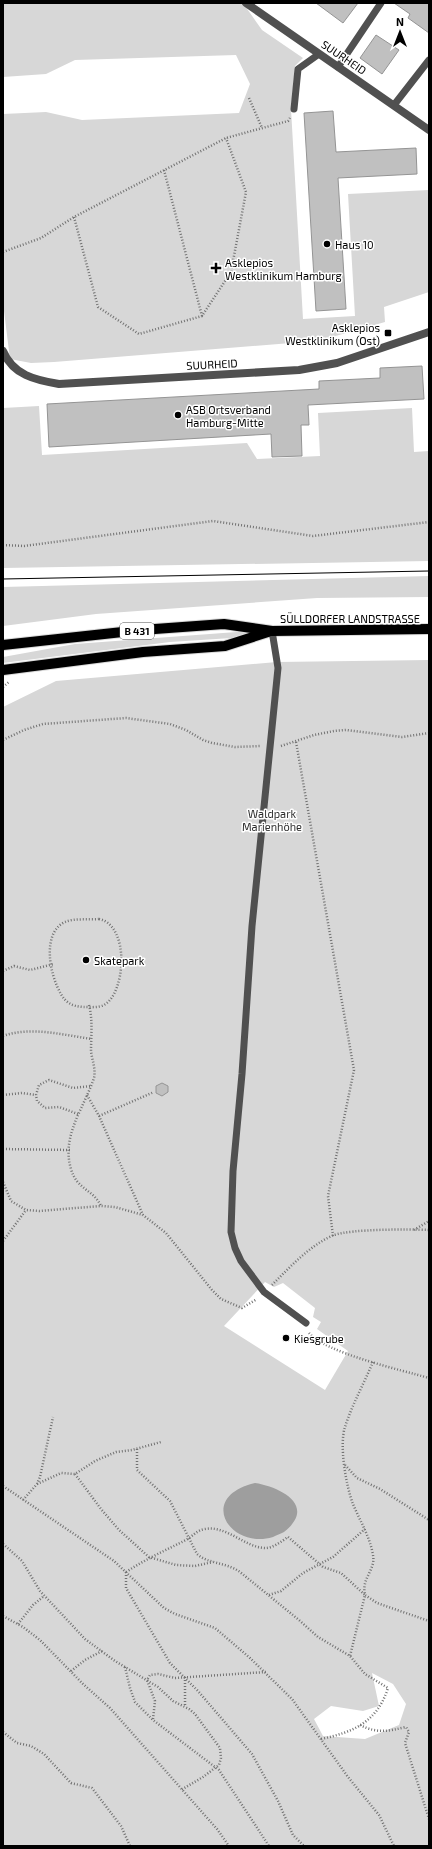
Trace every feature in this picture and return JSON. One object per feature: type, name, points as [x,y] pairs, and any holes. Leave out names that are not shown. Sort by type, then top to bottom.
[{"type":"main road","name":"SÜLLDORFER LANDSTRASSE","points":[[3,645],[118,632],[224,624],[272,630],[429,629]]},
{"type":"main road","name":"SÜLLDORFER LANDSTRASSE","points":[[3,670],[143,652],[225,646],[272,630]]},
{"type":"street","name":"SUURHEID","points":[[246,3],[394,104],[429,130]]},
{"type":"street","name":"SUURHEID","points":[[3,351],[7,361],[16,369],[32,378],[59,384],[299,370],[337,363],[429,332]]},
{"type":"lane","points":[[338,67],[381,3]]},
{"type":"lane","points":[[294,109],[298,69],[319,54]]},
{"type":"lane","points":[[394,104],[429,60]]},
{"type":"lane","points":[[272,630],[278,668],[269,745],[252,926],[231,1205],[231,1232],[235,1248],[242,1261],[264,1292],[306,1323]]},
{"type":"path","points":[[250,98],[262,128]]},
{"type":"path","points":[[3,252],[41,238],[74,217],[226,138],[288,121],[294,109]]},
{"type":"path","points":[[74,217],[98,307],[139,334],[202,316],[231,272],[246,192],[226,138]]},
{"type":"path","points":[[164,170],[202,316]]},
{"type":"path","points":[[3,545],[24,546],[213,521],[313,536],[429,522]]},
{"type":"path","points":[[3,740],[24,730],[43,724],[126,718],[170,724],[186,730],[203,740],[222,745],[246,747],[269,745],[282,746],[314,735],[346,730],[384,736],[411,737],[429,734]]},
{"type":"path","points":[[296,742],[354,1070],[328,1196],[333,1236]]},
{"type":"path","points":[[70,920],[99,920],[109,923],[117,934],[120,942],[121,966],[112,997],[103,1006],[89,1006],[74,1007],[69,1004],[62,996],[53,979],[52,937],[59,926],[70,920]]},
{"type":"path","points":[[3,971],[14,966],[30,970],[52,964]]},
{"type":"path","points":[[89,1006],[92,1039],[91,1051],[95,1069],[94,1077],[73,1128],[70,1150],[70,1166],[79,1185],[97,1198],[101,1206]]},
{"type":"path","points":[[3,1036],[12,1033],[41,1032],[92,1039]]},
{"type":"path","points":[[78,1114],[59,1107],[45,1108],[37,1101],[36,1095],[39,1084],[50,1080],[73,1088],[90,1086]]},
{"type":"path","points":[[99,1116],[154,1092]]},
{"type":"path","points":[[3,1096],[22,1093],[36,1095]]},
{"type":"path","points":[[87,1095],[99,1116],[143,1215]]},
{"type":"path","points":[[3,1149],[70,1150]]},
{"type":"path","points":[[3,1182],[11,1201],[26,1210],[39,1211],[101,1206],[115,1207],[143,1215],[166,1233],[221,1299],[242,1308],[253,1303],[302,1255],[333,1236],[353,1232],[429,1230]]},
{"type":"path","points":[[3,1241],[26,1210]]},
{"type":"path","points":[[413,1230],[429,1221]]},
{"type":"path","points":[[306,1323],[309,1332],[318,1341],[373,1362],[429,1378]]},
{"type":"path","points":[[350,1656],[365,1595],[364,1583],[370,1573],[374,1558],[365,1529],[353,1503],[344,1463],[345,1428],[373,1362]]},
{"type":"path","points":[[23,1500],[37,1484],[42,1471],[53,1417]]},
{"type":"path","points":[[37,1484],[61,1473],[75,1474],[105,1456],[116,1452],[136,1449],[161,1442]]},
{"type":"path","points":[[136,1449],[137,1470],[166,1496],[188,1539],[197,1554],[202,1559],[231,1566],[300,1620],[324,1642],[350,1656],[365,1674],[388,1688],[380,1708],[360,1725],[339,1735],[321,1739]]},
{"type":"path","points":[[344,1463],[349,1471],[357,1478],[380,1488],[429,1520]]},
{"type":"path","points":[[75,1474],[119,1530],[149,1557],[176,1564],[194,1566],[214,1562]]},
{"type":"path","points":[[3,1486],[101,1552],[126,1572],[164,1608],[175,1614],[215,1628],[266,1672],[284,1689],[379,1814],[394,1846]]},
{"type":"path","points":[[126,1572],[149,1557],[188,1539],[198,1531],[212,1529],[240,1538],[253,1546],[266,1548],[288,1537],[321,1564],[341,1573],[365,1595],[377,1603],[429,1621]]},
{"type":"path","points":[[268,1595],[281,1591],[304,1573],[333,1557],[365,1529]]},
{"type":"path","points":[[3,1544],[22,1561],[44,1596],[71,1625],[102,1651],[162,1690],[173,1701],[195,1714],[218,1744],[221,1758],[219,1765],[203,1778],[181,1790]]},
{"type":"path","points":[[126,1572],[126,1588],[170,1663],[185,1676],[254,1757],[278,1801],[293,1835],[304,1846]]},
{"type":"path","points":[[18,1624],[33,1605],[44,1596]]},
{"type":"path","points":[[3,1616],[18,1624],[40,1640],[70,1671],[110,1708],[217,1829],[229,1846]]},
{"type":"path","points":[[70,1671],[102,1651]]},
{"type":"path","points":[[125,1666],[135,1702],[153,1720],[216,1768],[226,1778],[259,1834],[269,1846]]},
{"type":"path","points":[[147,1680],[150,1675],[154,1674],[175,1678],[185,1676],[266,1672]]},
{"type":"path","points":[[185,1676],[185,1707]]},
{"type":"path","points":[[147,1680],[155,1701],[153,1720]]},
{"type":"path","points":[[360,1725],[377,1731],[406,1727],[409,1732],[405,1743],[429,1819]]},
{"type":"path","points":[[3,1732],[17,1743],[31,1746],[44,1754],[71,1783],[92,1788],[121,1826],[130,1846]]},
{"type":"green space","points":[[3,3],[243,3],[262,30],[303,58],[295,66],[291,109],[303,319],[355,316],[348,194],[429,190],[429,292],[384,307],[385,322],[332,337],[291,343],[54,362],[31,363],[10,359],[3,303],[3,114],[46,112],[82,120],[239,113],[250,84],[236,55],[75,60],[46,74],[3,77]]},
{"type":"green space","points":[[39,406],[42,455],[247,443],[257,459],[320,456],[318,413],[412,408],[414,452],[429,451],[429,561],[3,568],[3,408]]},
{"type":"green space","points":[[429,576],[429,597],[317,598],[96,614],[3,626],[3,587]]},
{"type":"green space","points":[[253,632],[247,637],[170,642],[3,663],[3,657],[75,644]]},
{"type":"green space","name":"Waldpark Marienhöhe","points":[[429,660],[429,1846],[3,1846],[3,707],[56,681],[277,662]],"holes":[[[265,1282],[274,1287],[283,1283],[315,1308],[313,1317],[321,1322],[317,1329],[348,1351],[325,1390],[224,1326]],[[372,1673],[393,1684],[406,1704],[399,1725],[365,1739],[323,1736],[314,1719],[331,1706],[363,1711],[379,1706]]]},
{"type":"shaded area","points":[[255,1483],[265,1485],[284,1493],[292,1499],[296,1506],[297,1514],[293,1523],[283,1533],[273,1537],[257,1539],[244,1536],[233,1529],[226,1520],[223,1510],[227,1499],[237,1490]]},
{"type":"building","points":[[316,3],[358,3],[343,23]]},
{"type":"building","points":[[394,3],[429,3],[429,33],[408,18],[410,14]]},
{"type":"building","points":[[376,35],[399,50],[382,74],[360,58]]},
{"type":"building","name":"Haus 10","points":[[333,111],[336,152],[416,148],[417,174],[338,178],[346,309],[316,311],[304,113]]},
{"type":"building","name":"ASB Ortsverband Hamburg-Mitte","points":[[422,366],[424,399],[308,405],[309,425],[301,425],[302,456],[272,457],[271,434],[49,447],[47,404],[319,389],[319,381],[380,378],[380,368]]},
{"type":"building","points":[[162,1083],[168,1086],[168,1092],[162,1096],[156,1093],[156,1086]]},
{"type":"tram line","points":[[3,579],[429,571]]},
{"type":"place","name":"Haus 10","points":[[327,244]]},
{"type":"place","name":"Asklepios Westklinikum Hamburg","points":[[216,268]]},
{"type":"place","name":"Asklepios Westklinikum (Ost)","points":[[388,333]]},
{"type":"place","name":"ASB Ortsverband Hamburg-Mitte","points":[[178,415]]},
{"type":"place","name":"Skatepark","points":[[86,960]]},
{"type":"place","name":"Kiesgrube","points":[[286,1338]]}]
